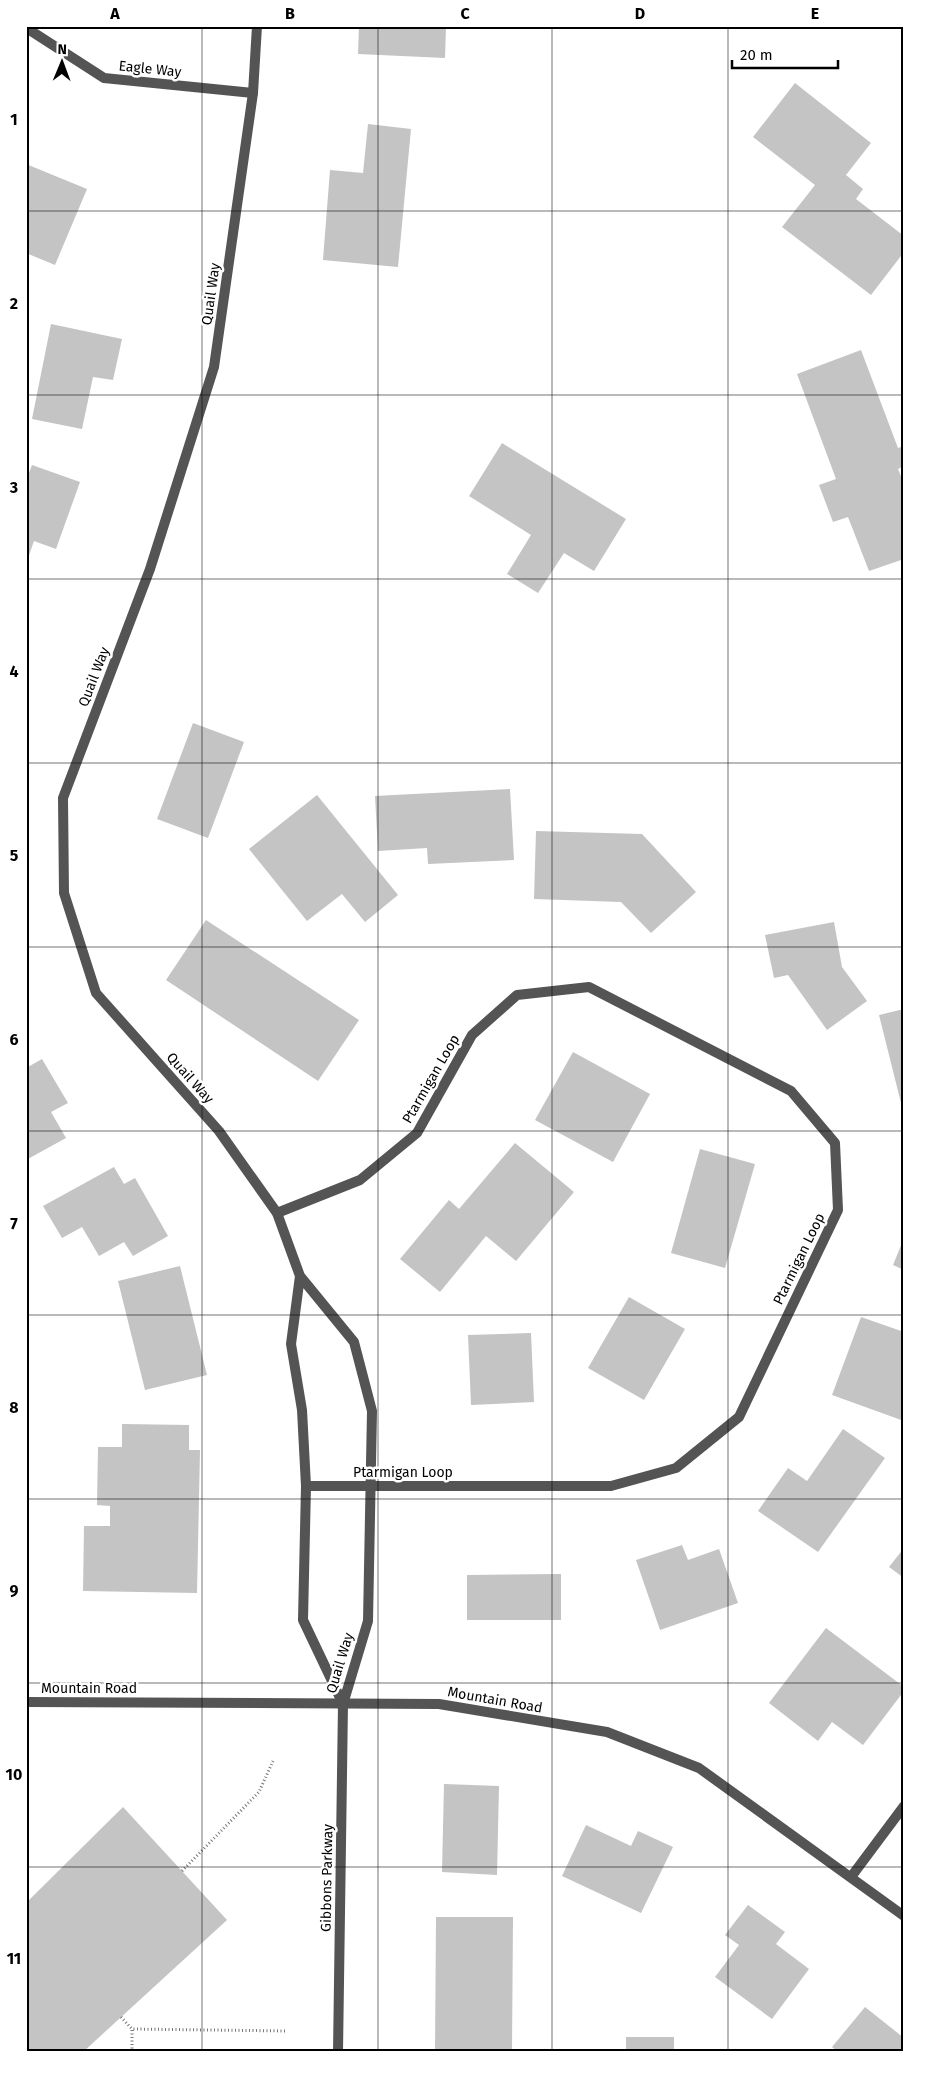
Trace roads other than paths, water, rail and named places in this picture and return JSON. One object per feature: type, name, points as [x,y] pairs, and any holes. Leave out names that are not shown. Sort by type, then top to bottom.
[{"type":"street","name":"Quail Way","points":[[258,26],[253,94],[214,368],[150,569],[63,798],[64,893],[96,993],[219,1131],[277,1213],[300,1276],[354,1342],[372,1411],[368,1621],[343,1704]]},
{"type":"street","name":"Eagle Way","points":[[28,29],[104,78],[253,94]]},
{"type":"street","name":"Ptarmigan Loop","points":[[277,1213],[360,1180],[418,1133],[472,1035],[517,995],[589,987],[791,1090],[835,1143],[838,1210],[739,1418],[676,1468],[611,1486],[306,1486]]},
{"type":"street","name":"Quail Way","points":[[300,1276],[291,1344],[302,1410],[306,1486],[303,1620],[343,1704]]},
{"type":"street","name":"Mountain Road","points":[[26,1702],[439,1704],[607,1732],[699,1768],[904,1916]]},
{"type":"street","name":"Gibbons Parkway","points":[[338,2052],[343,1704]]},
{"type":"street","points":[[851,1877],[904,1806]]}]
